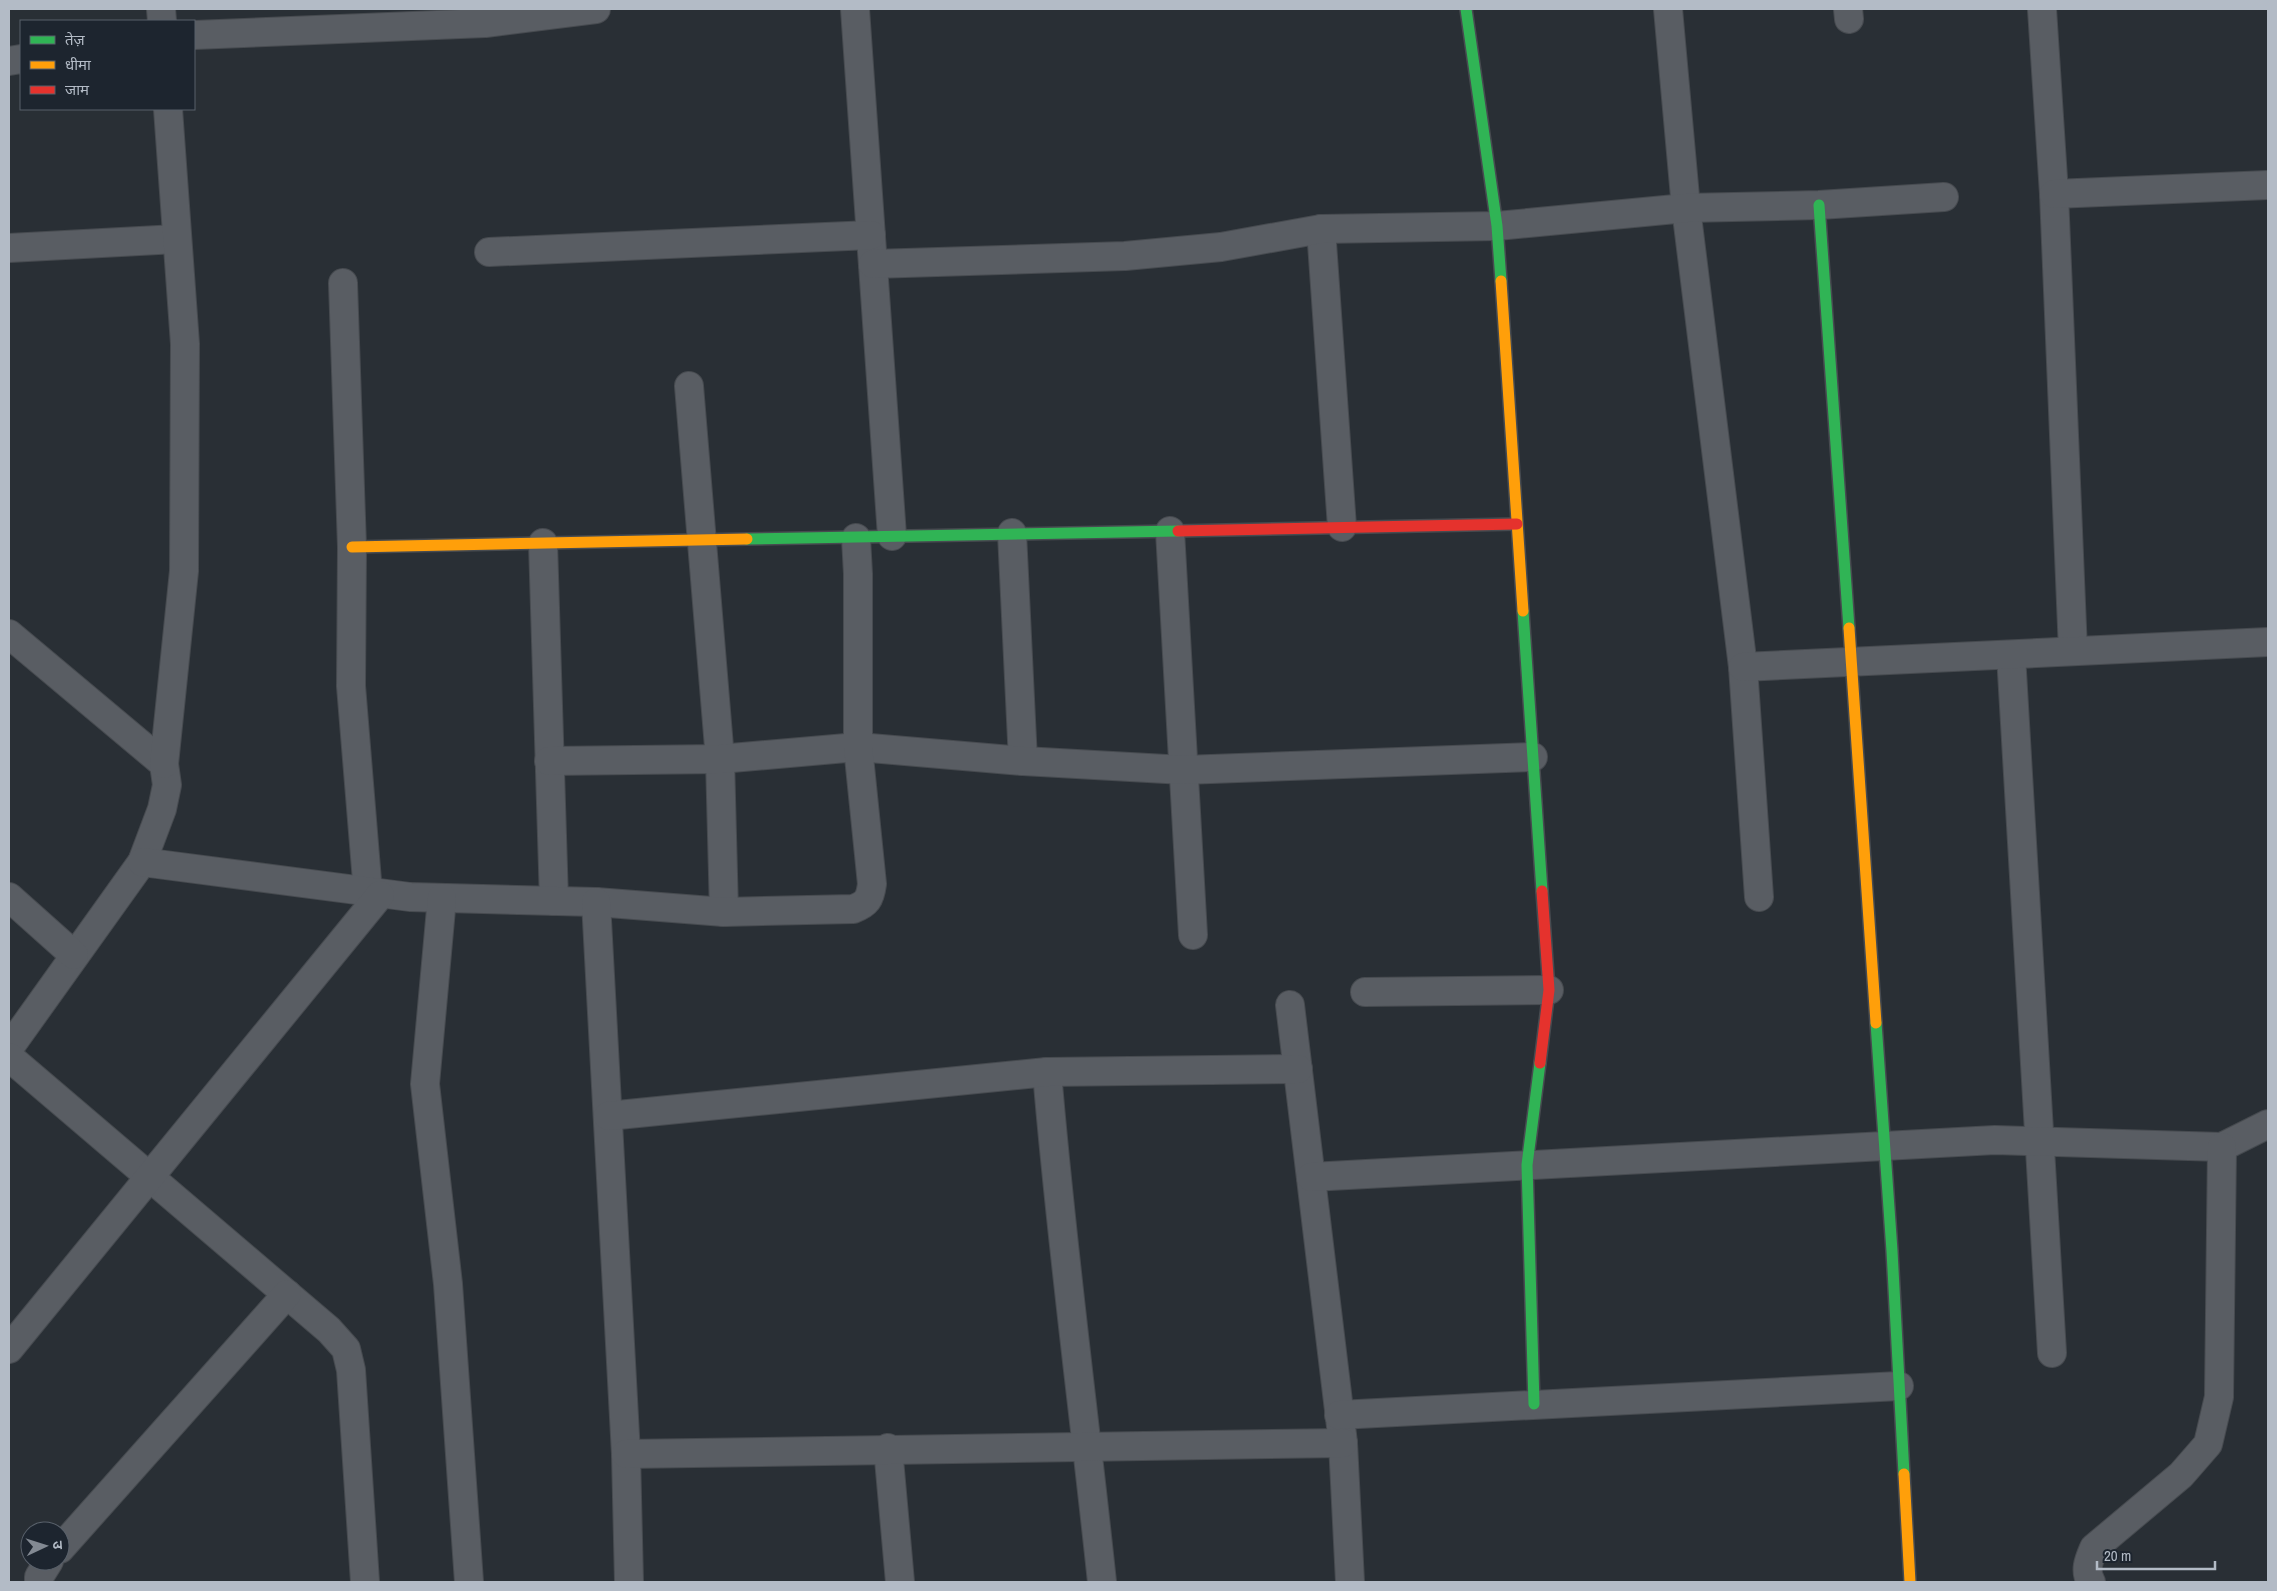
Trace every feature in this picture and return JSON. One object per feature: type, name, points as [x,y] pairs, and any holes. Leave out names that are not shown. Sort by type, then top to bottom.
[{"type":"street","points":[[195,35],[485,23],[596,9]]},
{"type":"street","points":[[855,9],[892,536]]},
{"type":"street","points":[[1466,9],[1497,226],[1549,990],[1527,1165],[1534,1404]]},
{"type":"street","points":[[1668,9],[1686,208],[1742,667],[1759,897]]},
{"type":"street","points":[[2042,9],[2054,194],[2073,652]]},
{"type":"street","points":[[9,1048],[142,862],[162,809],[166,785],[164,764],[184,571],[185,344],[168,110]]},
{"type":"street","points":[[2054,194],[2268,185]]},
{"type":"street","points":[[873,264],[1125,256],[1222,247],[1321,229],[1497,226],[1686,208],[1819,205],[1944,197]]},
{"type":"street","points":[[1819,205],[1885,1147],[1910,1582]]},
{"type":"street","points":[[1321,229],[1342,527]]},
{"type":"street","points":[[489,252],[871,235]]},
{"type":"street","points":[[9,248],[177,239]]},
{"type":"street","points":[[9,1349],[150,1177],[374,894],[351,686],[352,547],[342,283]]},
{"type":"street","points":[[689,386],[720,759],[724,912]]},
{"type":"street","points":[[352,547],[1517,524]]},
{"type":"street","points":[[1170,530],[1193,935]]},
{"type":"street","points":[[1012,534],[1023,761]]},
{"type":"street","points":[[142,862],[374,894],[442,898],[596,902],[724,912],[853,909],[865,905],[871,897],[872,884],[858,747],[858,574],[856,538]]},
{"type":"street","points":[[543,543],[554,901]]},
{"type":"street","points":[[9,634],[164,764]]},
{"type":"street","points":[[1742,667],[2268,642]]},
{"type":"street","points":[[2011,655],[2052,1353]]},
{"type":"street","points":[[549,762],[720,759],[858,747],[1023,761],[1184,770],[1532,757]]},
{"type":"street","points":[[9,898],[74,955]]},
{"type":"street","points":[[442,898],[425,1084],[448,1284],[469,1582]]},
{"type":"street","points":[[596,902],[626,1454],[629,1582]]},
{"type":"street","points":[[1365,992],[1549,990]]},
{"type":"street","points":[[1290,1005],[1343,1443],[1350,1582]]},
{"type":"street","points":[[9,1057],[329,1330],[346,1349],[351,1370],[365,1582]]},
{"type":"street","points":[[608,1116],[1047,1072],[1298,1069]]},
{"type":"street","points":[[1047,1072],[1057,1195],[1088,1446],[1102,1582]]},
{"type":"street","points":[[1311,1177],[1994,1140],[2222,1147],[2268,1124]]},
{"type":"street","points":[[2091,1582],[2088,1577],[2087,1564],[2094,1548],[2181,1475],[2208,1444],[2219,1397],[2222,1147]]},
{"type":"street","points":[[70,1538],[286,1294]]},
{"type":"street","points":[[1340,1415],[1899,1386]]},
{"type":"street","points":[[626,1454],[888,1448],[1343,1443]]},
{"type":"street","points":[[888,1448],[900,1582]]},
{"type":"traffic: fast","points":[[1466,9],[1497,226],[1501,281]]},
{"type":"traffic: fast","points":[[1819,205],[1849,628]]},
{"type":"traffic: fast","points":[[747,539],[1178,531]]},
{"type":"traffic: fast","points":[[1523,611],[1542,891]]},
{"type":"traffic: fast","points":[[1876,1023],[1892,1251],[1904,1474]]},
{"type":"traffic: fast","points":[[1534,1404],[1527,1165],[1540,1063]]},
{"type":"traffic: slow","points":[[1501,281],[1523,611]]},
{"type":"traffic: slow","points":[[352,547],[747,539]]},
{"type":"traffic: slow","points":[[1849,628],[1876,1023]]},
{"type":"traffic: slow","points":[[1904,1474],[1910,1582]]},
{"type":"traffic: jam","points":[[1178,531],[1517,524]]},
{"type":"traffic: jam","points":[[1540,1063],[1549,990],[1542,891]]}]
